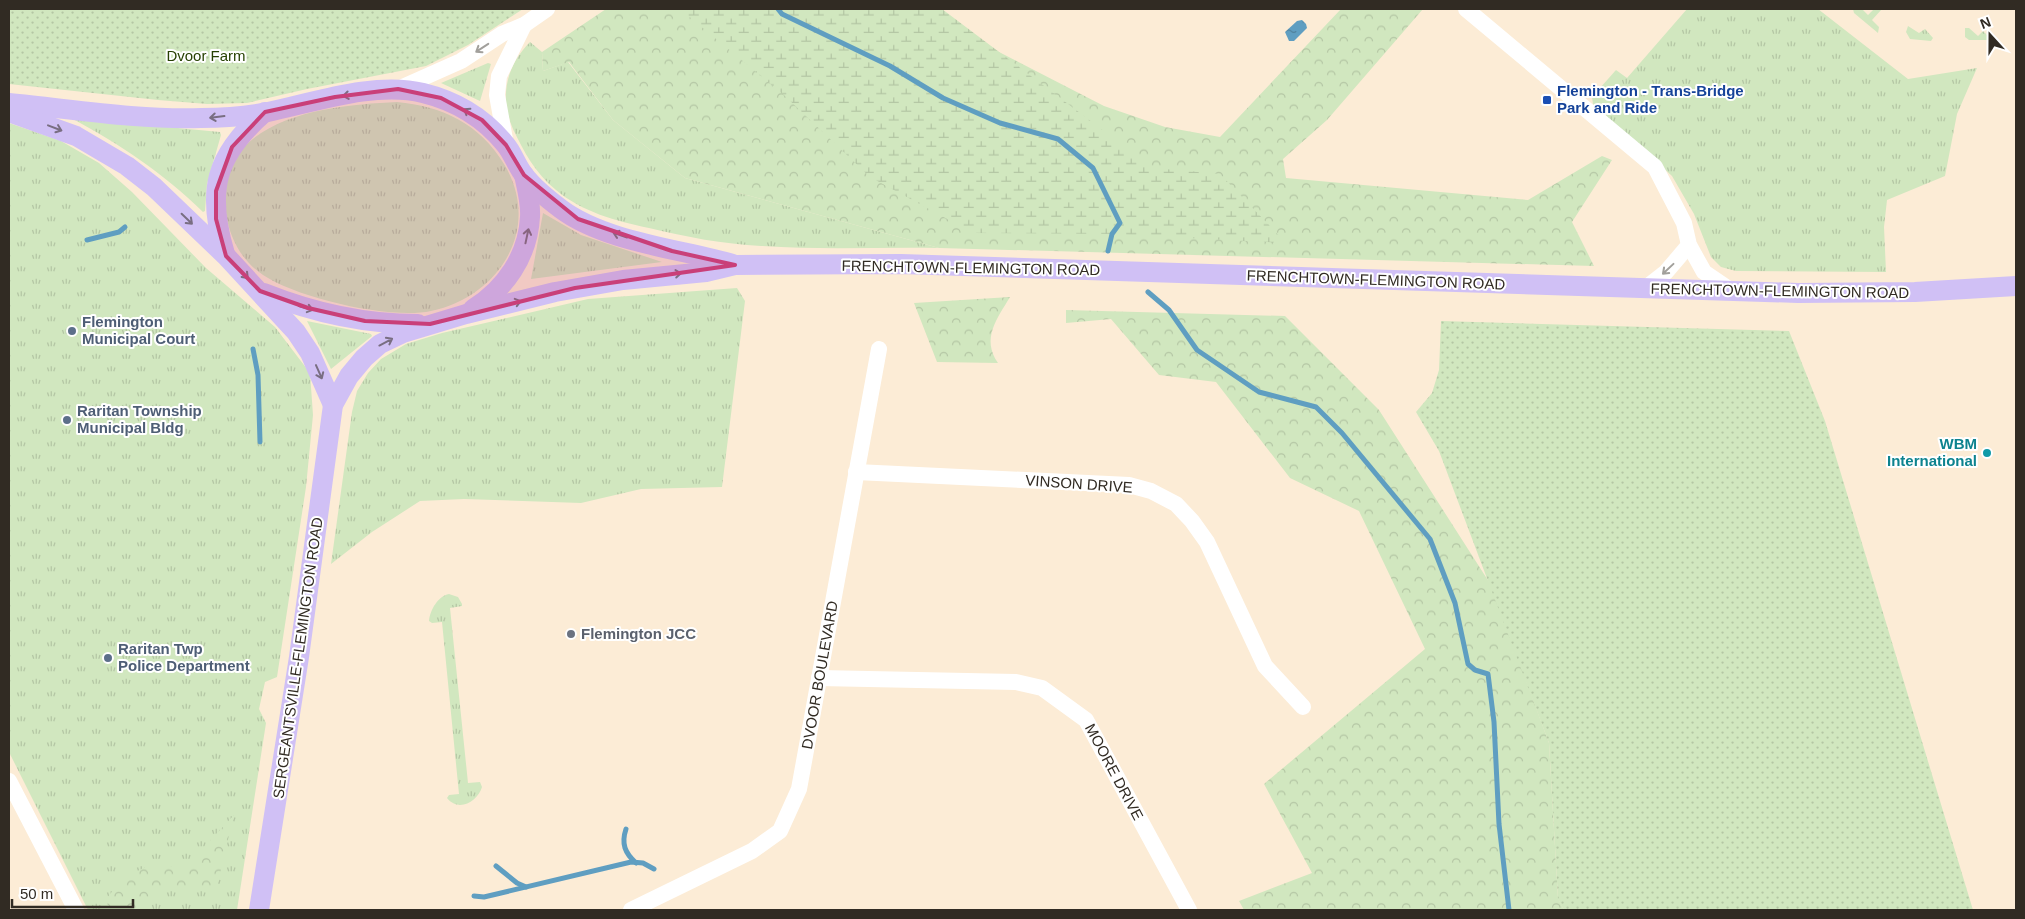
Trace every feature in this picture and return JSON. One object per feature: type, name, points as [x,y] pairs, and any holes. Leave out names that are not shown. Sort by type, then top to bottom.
[{"type":"main road","points":[[9,103],[166,117],[202,118],[265,112],[335,97],[398,90],[422,93],[462,108],[482,120],[506,145],[524,175],[530,218],[524,247],[518,262],[488,300],[466,314],[430,324],[384,323],[340,317],[287,302],[260,291]]},
{"type":"main road","points":[[9,112],[76,136],[127,166],[154,187],[260,291],[304,342],[333,405]]},
{"type":"main road","points":[[226,256],[216,219],[218,177],[232,148],[243,132],[265,112]]},
{"type":"main road","name":"FRENCHTOWN-FLEMINGTON ROAD","points":[[524,175],[562,210],[578,220],[650,245],[735,264],[901,264],[1735,292],[1871,294],[2016,286]]},
{"type":"main road","name":"FRENCHTOWN-FLEMINGTON ROAD","points":[[466,314],[599,284],[706,272],[735,264]]},
{"type":"main road","name":"SERGEANTSVILLE-FLEMINGTON ROAD","points":[[260,910],[299,657],[333,405],[355,368],[372,351],[403,333],[430,324]]},
{"type":"street","points":[[398,90],[448,68],[502,34],[524,25],[548,9]]},
{"type":"street","points":[[1466,9],[1655,167],[1684,223],[1688,245],[1704,272],[1735,292]]},
{"type":"street","points":[[506,145],[497,95],[499,76],[524,25]]},
{"type":"street","points":[[1643,290],[1672,266],[1688,245]]},
{"type":"street","name":"DVOOR BOULEVARD","points":[[631,910],[752,851],[780,831],[799,789],[879,349]]},
{"type":"street","name":"VINSON DRIVE","points":[[856,472],[1129,485],[1151,491],[1176,504],[1192,521],[1207,542],[1265,666],[1303,706]]},
{"type":"street","name":"MOORE DRIVE","points":[[819,678],[1016,682],[1042,688],[1086,720],[1189,910]]},
{"type":"street","points":[[9,781],[76,910]]},
{"type":"highlighted area","points":[[398,89],[441,98],[482,120],[506,145],[524,175],[578,219],[672,251],[735,265],[575,288],[430,324],[365,321],[308,308],[260,291],[226,256],[216,219],[216,191],[232,147],[265,112],[335,97]]},
{"type":"green space","name":"Dvoor Farm","points":[[9,9],[523,9],[468,45],[426,66],[307,89],[247,103],[207,104],[9,84]]},
{"type":"green space","points":[[606,9],[934,9],[999,52],[1104,106],[1165,127],[1220,137],[1341,9],[1423,9],[1327,120],[1283,159],[1286,178],[1528,200],[1602,156],[1612,160],[1572,222],[1594,266],[939,248],[685,178],[613,120],[569,62],[543,71],[542,52]]},
{"type":"green space","points":[[680,9],[942,9],[1153,168],[1220,174],[1286,243],[1112,234],[973,233],[870,177],[785,96]]},
{"type":"green space","points":[[1687,9],[1818,9],[1908,79],[1977,68],[1957,114],[1945,176],[1887,200],[1884,227],[1886,272],[1736,271],[1721,267],[1711,257],[1694,214],[1672,176],[1593,104],[1592,97],[1616,70],[1627,78]]},
{"type":"green space","points":[[1853,9],[1862,9],[1868,15],[1874,9],[1882,9],[1872,20],[1879,27],[1878,33],[1854,13]]},
{"type":"green space","points":[[1908,26],[1919,33],[1925,29],[1933,38],[1931,41],[1910,39],[1906,32]]},
{"type":"green space","points":[[1965,28],[1969,28],[1978,36],[1983,31],[1992,40],[1969,40],[1965,37]]},
{"type":"green space","points":[[530,42],[542,52],[543,71],[568,62],[613,120],[685,178],[939,248],[805,248],[733,244],[624,222],[588,210],[566,198],[536,169],[521,146],[513,129],[506,106],[507,83],[515,61]]},
{"type":"green space","points":[[488,63],[491,64],[480,101],[441,83]]},
{"type":"green space","points":[[397,102],[429,108],[458,120],[483,138],[504,164],[515,188],[519,212],[516,235],[508,256],[494,275],[477,291],[455,303],[431,311],[414,313],[369,310],[321,299],[278,284],[263,275],[249,263],[238,249],[226,214],[226,181],[237,156],[256,137],[280,123],[309,113],[339,107]]},
{"type":"green space","points":[[71,118],[220,132],[221,135],[207,184],[205,211],[203,212],[157,172],[140,160],[107,138]]},
{"type":"green space","points":[[9,123],[61,141],[99,163],[132,192],[206,268],[275,327],[310,373],[313,415],[306,487],[277,677],[265,682],[259,709],[266,723],[237,910],[88,910],[9,752]]},
{"type":"green space","points":[[543,213],[581,235],[662,262],[531,279]]},
{"type":"green space","points":[[737,288],[745,301],[722,487],[641,489],[581,503],[464,499],[420,501],[372,532],[331,564],[352,412],[357,391],[368,373],[381,359],[406,344],[442,333],[588,299]]},
{"type":"green space","points":[[1010,297],[996,321],[991,337],[993,354],[998,363],[937,362],[914,303]]},
{"type":"green space","points":[[1066,310],[1285,316],[1379,410],[1491,585],[1549,743],[1558,898],[1564,910],[1244,910],[1239,901],[1312,873],[1264,784],[1425,649],[1359,511],[1290,478],[1216,382],[1159,375],[1111,319],[1066,323]]},
{"type":"green space","points":[[307,321],[371,334],[372,336],[331,369]]},
{"type":"green space","points":[[1441,321],[1789,331],[1825,421],[1973,910],[1564,910],[1558,899],[1549,743],[1439,451],[1416,412],[1432,393],[1439,370]]},
{"type":"green space","points":[[449,594],[458,597],[462,604],[462,606],[450,608],[468,783],[480,782],[482,787],[477,797],[462,805],[457,805],[447,798],[449,795],[459,794],[442,622],[432,623],[429,621],[435,604],[445,595]]},
{"type":"green space","points":[[234,815],[216,890],[205,887],[163,888],[137,910],[108,910],[107,898],[122,879],[149,865],[189,867],[203,848]]},
{"type":"water","points":[[1302,20],[1307,28],[1294,41],[1289,41],[1285,32],[1297,21]]},
{"type":"waterway","points":[[778,9],[782,14],[890,66],[943,98],[1000,123],[1058,139],[1093,168],[1120,223],[1112,234],[1108,251]]},
{"type":"waterway","points":[[87,240],[119,232],[125,227]]},
{"type":"waterway","points":[[1148,292],[1169,310],[1197,350],[1259,392],[1316,407],[1342,433],[1430,539],[1455,603],[1468,664],[1475,670],[1488,674],[1494,722],[1499,824],[1509,910]]},
{"type":"waterway","points":[[253,349],[258,375],[260,442]]},
{"type":"waterway","points":[[626,829],[625,848],[629,856],[636,863]]},
{"type":"waterway","points":[[474,896],[484,897],[631,862],[643,863],[654,869]]},
{"type":"waterway","points":[[496,866],[517,883],[526,887]]},
{"type":"place","name":"Flemington - Trans-Bridge Park and Ride","points":[[1547,100]]},
{"type":"place","name":"Flemington Municipal Court","points":[[72,331]]},
{"type":"place","name":"Raritan Township Municipal Bldg","points":[[67,420]]},
{"type":"place","name":"WBM International","points":[[1987,453]]},
{"type":"place","name":"Flemington JCC","points":[[571,634]]},
{"type":"place","name":"Raritan Twp Police Department","points":[[108,658]]}]
